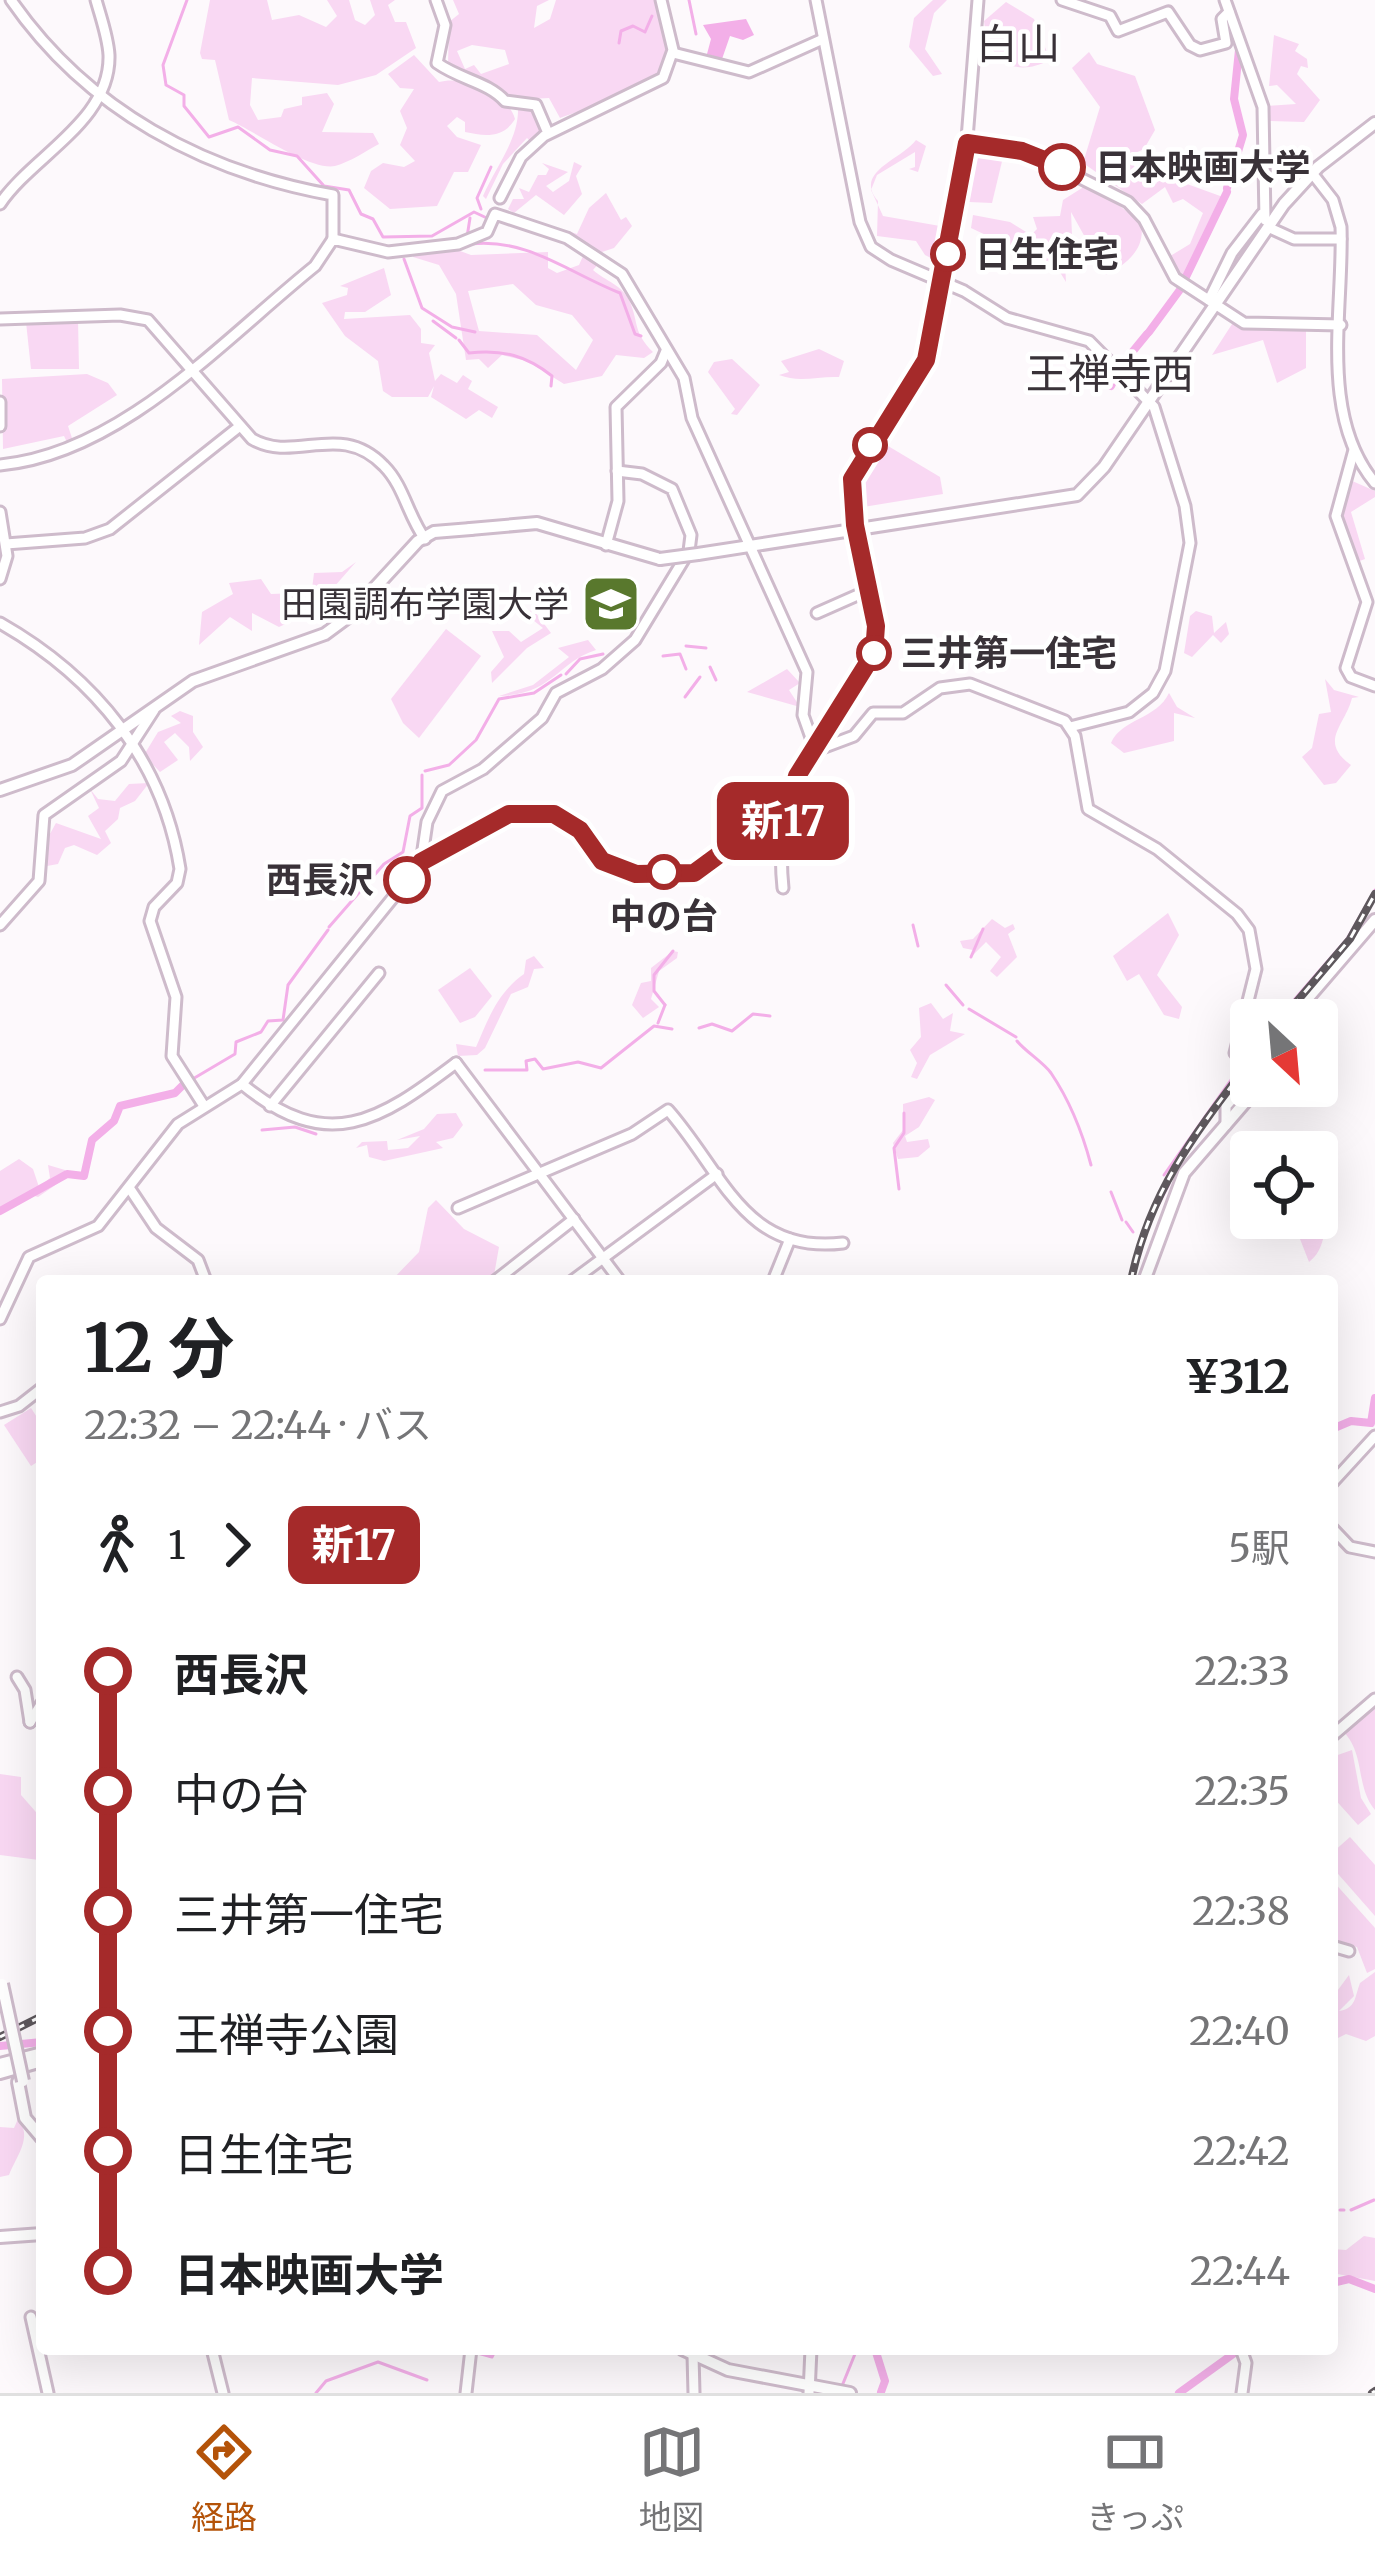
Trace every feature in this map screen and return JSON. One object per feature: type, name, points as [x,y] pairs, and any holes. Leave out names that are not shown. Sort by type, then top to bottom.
[{"type":"main road","points":[[0,790],[65,769],[193,681],[316,641],[345,623],[425,538],[537,523],[660,559],[1069,499],[1096,476],[1277,213],[1312,173],[1375,123]]},
{"type":"main road","points":[[1307,999],[1375,920]]},
{"type":"main road","points":[[1146,1275],[1178,1184],[1241,1107]]},
{"type":"main road","points":[[1,1978],[25,2118],[36,2130]]},
{"type":"main road","points":[[0,2069],[36,2058]]},
{"type":"main road","points":[[0,2069],[36,2059]]},
{"type":"main road","points":[[0,2237],[36,2234]]},
{"type":"main road","points":[[695,2355],[728,2370],[809,2390],[850,2393]]},
{"type":"street","points":[[0,465],[46,458],[88,442],[315,266],[333,239],[333,195],[216,164],[139,123],[98,93],[11,0]]},
{"type":"street","points":[[0,204],[80,122],[98,93],[109,56],[96,0]]},
{"type":"street","points":[[436,0],[445,22],[437,62],[466,83],[492,86],[505,101],[536,105],[548,133]]},
{"type":"street","points":[[500,198],[521,157],[548,133],[656,84],[673,53],[661,0]]},
{"type":"street","points":[[814,749],[854,736],[873,713],[903,713],[940,688],[960,684],[1070,727],[1129,712],[1154,693],[1164,673],[1190,543],[1180,487],[1148,401],[1084,338],[1007,318],[964,290],[941,286],[881,255],[866,240],[815,0]]},
{"type":"street","points":[[783,888],[777,858],[793,786],[874,653],[877,635],[857,531],[854,471],[926,360],[967,143],[978,0]]},
{"type":"street","points":[[1062,0],[1115,25],[1168,12],[1190,45],[1200,50],[1226,43],[1225,0]]},
{"type":"street","points":[[1212,302],[1232,253],[1266,221],[1264,109],[1226,13]]},
{"type":"street","points":[[673,53],[749,72],[823,39]]},
{"type":"street","points":[[967,143],[1036,156],[1128,202],[1144,219],[1170,273],[1250,325],[1341,326]]},
{"type":"street","points":[[1312,173],[1333,200],[1341,239],[1341,409],[1354,450],[1375,483]]},
{"type":"street","points":[[333,239],[388,253],[458,244],[487,232],[495,214],[560,236],[620,272],[684,378],[692,418],[808,674],[803,715],[814,749]]},
{"type":"street","points":[[1266,221],[1294,239],[1341,239]]},
{"type":"street","points":[[0,319],[134,315],[157,325],[240,426],[266,445],[354,445],[392,476],[425,538]]},
{"type":"street","points":[[606,545],[618,500],[616,407],[666,351]]},
{"type":"street","points":[[0,402],[0,426]]},
{"type":"street","points":[[6,544],[85,538],[110,529],[240,426]]},
{"type":"street","points":[[1354,450],[1336,515],[1367,602],[1346,665],[1351,676],[1375,686]]},
{"type":"street","points":[[421,862],[427,822],[442,790],[477,773],[542,718],[556,693],[627,649],[685,560],[691,535],[675,491],[642,474],[617,471]]},
{"type":"street","points":[[0,512],[6,544],[0,579]]},
{"type":"street","points":[[817,614],[868,590]]},
{"type":"street","points":[[0,625],[124,729],[154,775],[178,860],[178,879],[153,909],[150,921],[176,998],[172,1054],[204,1106]]},
{"type":"street","points":[[0,925],[39,881],[46,812],[112,769],[157,706]]},
{"type":"street","points":[[1070,727],[1088,809],[1157,849],[1237,914],[1249,930],[1257,962],[1248,999]]},
{"type":"street","points":[[0,1318],[29,1257],[98,1226],[178,1124],[242,1084],[421,862],[481,834],[498,817],[528,812],[560,817],[580,830],[600,859],[636,874],[694,873],[739,840],[782,833]]},
{"type":"street","points":[[270,1106],[379,974]]},
{"type":"street","points":[[242,1084],[270,1106],[356,1125],[413,1096],[456,1064],[613,1275]]},
{"type":"street","points":[[1226,1125],[1230,1102]]},
{"type":"street","points":[[458,1208],[640,1130],[668,1110],[754,1223],[813,1246],[843,1243]]},
{"type":"street","points":[[581,1275],[717,1174]]},
{"type":"street","points":[[130,1190],[156,1228],[198,1260],[204,1275]]},
{"type":"street","points":[[503,1275],[572,1221]]},
{"type":"street","points":[[775,1275],[790,1239]]},
{"type":"street","points":[[0,1412],[19,1406],[36,1393]]},
{"type":"street","points":[[1338,1476],[1375,1436]]},
{"type":"street","points":[[1338,1534],[1350,1547],[1375,1552]]},
{"type":"street","points":[[16,1677],[26,1690],[29,1721],[36,1711]]},
{"type":"street","points":[[1338,1731],[1375,1699]]},
{"type":"street","points":[[1338,1948],[1349,1951]]},
{"type":"street","points":[[31,2317],[36,2339]]},
{"type":"street","points":[[40,2355],[48,2393]]},
{"type":"street","points":[[214,2355],[223,2393]]},
{"type":"street","points":[[466,2393],[470,2355]]},
{"type":"street","points":[[688,2355],[694,2393]]},
{"type":"street","points":[[809,2390],[811,2355]]},
{"type":"street","points":[[1242,2355],[1242,2393]]},
{"type":"shaded area","points":[[210,0],[267,0],[272,20],[299,15],[326,27],[337,16],[327,0],[349,0],[355,20],[365,25],[375,15],[370,0],[395,0],[388,5],[395,22],[406,22],[416,48],[376,75],[338,85],[252,78],[250,105],[258,120],[281,117],[284,109],[302,105],[302,97],[327,93],[334,104],[322,132],[373,133],[379,144],[341,164],[324,166],[229,120],[215,60],[202,59],[200,53]]},
{"type":"shaded area","points":[[453,0],[549,0],[537,6],[534,28],[550,19],[556,0],[656,0],[670,55],[652,80],[638,89],[560,118],[549,98],[510,100],[495,86],[469,82],[448,65],[449,22],[459,14]],"holes":[[[472,45],[505,50],[509,64],[481,74],[474,65],[465,69],[457,51]]]},
{"type":"shaded area","points":[[933,0],[947,0],[934,13],[925,49],[942,74],[933,76],[909,47],[914,18]]},
{"type":"shaded area","points":[[1006,2],[1034,19],[1050,60],[1014,66],[997,55],[984,21]]},
{"type":"shaded area","points":[[746,19],[754,35],[743,40],[730,36],[722,59],[707,54],[711,39],[703,25]]},
{"type":"shaded area","points":[[1274,35],[1299,44],[1295,51],[1307,59],[1308,68],[1301,66],[1297,74],[1320,100],[1304,122],[1268,121],[1267,106],[1296,104],[1277,85],[1269,86]]},
{"type":"shaded area","points":[[1089,52],[1097,64],[1135,76],[1155,130],[1144,149],[1131,155],[1134,166],[1156,184],[1162,175],[1223,197],[1184,280],[1167,258],[1190,244],[1203,213],[1183,199],[1173,203],[1165,187],[1142,204],[1083,163],[1100,107],[1072,68]]},
{"type":"shaded area","points":[[414,55],[439,82],[460,81],[494,94],[515,119],[505,130],[486,135],[465,132],[465,122],[457,117],[447,126],[457,137],[481,145],[468,172],[454,172],[437,206],[390,209],[364,188],[371,171],[383,163],[404,167],[415,161],[400,145],[407,128],[400,111],[414,89],[400,88],[388,74]]},
{"type":"shaded area","points":[[518,108],[537,111],[543,132],[532,143],[527,138],[503,164],[486,199],[483,196],[515,131]]},
{"type":"shaded area","points":[[916,140],[926,146],[918,172],[909,169],[915,167],[915,152],[877,175],[872,188],[875,174]]},
{"type":"shaded area","points":[[1004,153],[992,203],[969,202],[977,154]]},
{"type":"shaded area","points":[[574,162],[582,166],[576,176],[582,194],[564,215],[536,195],[514,213],[508,209],[513,199],[524,199],[519,188],[529,192],[538,175],[546,175],[549,169],[542,163],[568,172],[546,186],[553,192],[569,181]]},
{"type":"shaded area","points":[[1085,180],[1141,222],[1141,240],[1134,254],[1106,275],[1071,212],[1073,257],[1065,264],[1066,282],[1058,269],[971,228],[973,215],[1010,222],[1031,235],[1037,229],[1033,217],[1060,216],[1063,200],[1082,188]]},
{"type":"shaded area","points":[[606,193],[621,220],[626,217],[632,226],[614,248],[599,253],[566,237],[568,231],[577,234],[589,208]]},
{"type":"shaded area","points":[[878,205],[883,216],[940,226],[944,210],[949,211],[941,263],[925,255],[916,241],[877,236]]},
{"type":"shaded area","points":[[452,248],[471,255],[548,252],[548,268],[557,273],[579,265],[584,254],[599,263],[593,270],[627,296],[639,333],[653,352],[644,358],[616,355],[602,376],[564,384],[527,361],[502,355],[488,368],[479,359],[466,360],[456,294],[439,265],[413,257],[414,249]],"holes":[[[513,284],[536,305],[572,315],[593,340],[576,370],[537,335],[479,331],[468,291]]]},
{"type":"shaded area","points":[[384,268],[391,295],[365,312],[345,312],[344,319],[410,315],[421,329],[421,343],[435,345],[429,353],[435,381],[441,374],[457,383],[463,375],[472,381],[468,389],[498,407],[492,418],[479,410],[466,419],[431,397],[434,386],[428,397],[392,397],[383,391],[378,361],[345,336],[322,303],[347,295],[348,288],[340,286]]},
{"type":"shaded area","points":[[78,320],[79,369],[31,369],[26,322]]},
{"type":"shaded area","points":[[1234,321],[1252,328],[1306,328],[1306,368],[1277,383],[1263,340],[1212,355]]},
{"type":"shaded area","points":[[819,349],[844,361],[839,377],[779,375],[789,372],[781,361]]},
{"type":"shaded area","points":[[732,359],[760,385],[737,415],[731,414],[735,409],[708,372],[714,362]]},
{"type":"shaded area","points":[[87,374],[108,383],[117,395],[68,426],[74,444],[69,446],[64,436],[3,449],[2,379]]},
{"type":"shaded area","points":[[878,440],[940,477],[943,494],[857,508],[858,474]]},
{"type":"shaded area","points":[[1350,480],[1375,491],[1375,497],[1351,512],[1365,559],[1357,562],[1340,517]]},
{"type":"shaded area","points":[[356,562],[319,604],[329,616],[324,620],[296,619],[279,627],[252,613],[252,631],[230,617],[199,645],[202,612],[233,594],[229,583],[261,579],[271,594],[298,593],[301,612],[309,613],[314,573],[342,572]]},
{"type":"shaded area","points":[[532,608],[551,633],[527,648],[492,683],[491,672],[504,657],[492,631],[509,631],[521,642],[543,628],[528,616]]},
{"type":"shaded area","points":[[1196,611],[1212,616],[1214,633],[1226,622],[1229,634],[1221,643],[1213,635],[1192,657],[1184,653],[1190,616]]},
{"type":"shaded area","points":[[446,629],[481,656],[419,738],[403,723],[391,699]]},
{"type":"shaded area","points":[[588,640],[596,650],[543,684],[499,696],[533,685],[569,657],[558,648]]},
{"type":"shaded area","points":[[787,669],[800,683],[789,690],[800,707],[747,692]]},
{"type":"shaded area","points":[[1325,679],[1334,690],[1359,697],[1352,698],[1335,741],[1351,765],[1336,783],[1324,785],[1302,757],[1312,748],[1319,714],[1331,712]]},
{"type":"shaded area","points":[[1169,693],[1177,707],[1195,718],[1174,713],[1174,741],[1124,753],[1111,743],[1163,702]]},
{"type":"shaded area","points":[[180,711],[193,716],[193,732],[203,747],[190,761],[189,747],[175,733],[164,742],[178,760],[160,772],[144,755],[158,732],[181,723],[171,716]]},
{"type":"shaded area","points":[[149,783],[135,801],[120,808],[118,819],[105,831],[111,843],[97,855],[74,845],[65,848],[58,864],[47,866],[46,841],[56,823],[101,839],[88,816],[99,808],[90,789],[98,799],[115,801],[129,784]]},
{"type":"shaded area","points":[[1168,913],[1179,935],[1157,975],[1182,1007],[1179,1019],[1164,1015],[1139,974],[1127,981],[1113,956]]},
{"type":"shaded area","points":[[992,919],[1005,928],[1013,924],[1015,929],[1008,934],[1017,957],[997,977],[990,971],[1001,957],[986,942],[972,956],[973,950],[963,948],[960,941],[973,939]]},
{"type":"shaded area","points":[[678,952],[677,958],[659,971],[651,999],[659,1007],[643,1018],[632,1005],[641,983],[651,981],[651,968]]},
{"type":"shaded area","points":[[534,956],[544,968],[534,969],[528,987],[511,994],[485,1048],[477,1055],[458,1056],[456,1044],[476,1047],[500,998],[524,974],[526,960]]},
{"type":"shaded area","points":[[470,968],[492,996],[475,1017],[460,1023],[438,990]]},
{"type":"shaded area","points":[[931,1003],[943,1019],[953,1013],[950,1031],[965,1034],[930,1055],[917,1079],[911,1077],[917,1063],[910,1050],[921,1037],[919,1008]]},
{"type":"shaded area","points":[[929,1097],[935,1100],[919,1127],[905,1136],[907,1142],[928,1139],[930,1147],[918,1157],[898,1159],[893,1143],[903,1130],[903,1104]]},
{"type":"shaded area","points":[[456,1113],[463,1125],[453,1138],[436,1142],[443,1148],[384,1161],[369,1157],[367,1145],[356,1148],[362,1142],[387,1141],[388,1150],[408,1148],[420,1136],[397,1140],[424,1129],[437,1114]]},
{"type":"shaded area","points":[[19,1159],[33,1169],[39,1187],[50,1178],[48,1165],[65,1170],[67,1177],[38,1197],[25,1193],[0,1214],[0,1171]]},
{"type":"shaded area","points":[[436,1200],[464,1229],[499,1247],[494,1275],[397,1275],[419,1252],[428,1208]]},
{"type":"shaded area","points":[[1300,1239],[1323,1239],[1318,1251],[1309,1262]]},
{"type":"shaded area","points":[[31,1408],[36,1416],[36,1463],[31,1466],[4,1425]]},
{"type":"shaded area","points":[[1375,1703],[1375,1810],[1355,1750],[1343,1731]]},
{"type":"shaded area","points":[[1352,1750],[1361,1798],[1371,1814],[1358,1825],[1338,1803],[1338,1755]]},
{"type":"shaded area","points":[[0,1774],[21,1777],[21,1795],[36,1812],[36,1860],[0,1855]]},
{"type":"shaded area","points":[[1350,1837],[1375,1865],[1375,1916],[1338,1874],[1338,1848]]},
{"type":"shaded area","points":[[1338,1887],[1375,1928],[1375,1969],[1367,1973],[1357,1947],[1338,1944]]},
{"type":"shaded area","points":[[1375,1972],[1375,2036],[1366,2041],[1346,2034],[1338,2038],[1338,1990],[1349,1975],[1354,1996],[1339,2011],[1349,2008],[1360,1983]]},
{"type":"shaded area","points":[[18,2119],[24,2133],[22,2146],[9,2175],[0,2177],[0,2127],[14,2128]]},
{"type":"shaded area","points":[[1364,2236],[1375,2238],[1375,2281],[1338,2274],[1338,2249],[1346,2250]]},
{"type":"waterway","points":[[187,0],[163,65],[166,85],[184,95],[184,106],[209,137],[238,127],[270,150],[297,156],[324,186],[349,190],[361,214],[373,219],[383,237],[432,236],[474,212],[491,220]]},
{"type":"waterway","points":[[689,0],[696,34]]},
{"type":"waterway","points":[[619,43],[621,31],[633,26],[645,32],[652,16]]},
{"type":"waterway","points":[[1227,188],[1243,135],[1234,99],[1239,50]]},
{"type":"waterway","points":[[481,209],[477,198],[491,167]]},
{"type":"waterway","points":[[1184,281],[1227,192]]},
{"type":"waterway","points":[[467,237],[470,218]]},
{"type":"waterway","points":[[471,244],[529,251],[620,293],[635,334],[641,336]]},
{"type":"waterway","points":[[404,259],[422,308],[452,327],[475,332]]},
{"type":"waterway","points":[[1149,332],[1182,287]]},
{"type":"waterway","points":[[433,321],[456,338]]},
{"type":"waterway","points":[[1120,367],[1147,334]]},
{"type":"waterway","points":[[459,340],[469,353],[504,353],[533,363],[552,376],[551,386]]},
{"type":"waterway","points":[[1111,386],[1118,372]]},
{"type":"waterway","points":[[686,646],[706,648]]},
{"type":"waterway","points":[[566,674],[580,659],[603,654]]},
{"type":"waterway","points":[[663,656],[680,654],[686,669]]},
{"type":"waterway","points":[[710,667],[716,680]]},
{"type":"waterway","points":[[425,771],[449,765],[476,740],[499,699],[534,693],[561,675]]},
{"type":"waterway","points":[[685,697],[700,677]]},
{"type":"waterway","points":[[329,927],[384,864],[403,852],[410,816],[422,808],[422,775]]},
{"type":"waterway","points":[[1295,999],[1347,939],[1375,890]]},
{"type":"waterway","points":[[913,925],[918,946]]},
{"type":"waterway","points":[[971,957],[983,929]]},
{"type":"waterway","points":[[191,1080],[235,1054],[236,1042],[261,1032],[268,1021],[283,1020],[288,985],[328,930]]},
{"type":"waterway","points":[[665,1005],[654,991],[654,975],[673,951]]},
{"type":"waterway","points":[[946,985],[963,1005]]},
{"type":"waterway","points":[[658,1023],[665,1005]]},
{"type":"waterway","points":[[969,1009],[1016,1037]]},
{"type":"waterway","points":[[699,1028],[712,1024],[732,1031],[753,1014],[770,1016]]},
{"type":"waterway","points":[[485,1070],[527,1070],[526,1061],[535,1059],[543,1069],[578,1062],[601,1068],[654,1026],[672,1029]]},
{"type":"waterway","points":[[1017,1041],[1058,1084],[1091,1165]]},
{"type":"waterway","points":[[1164,1175],[1230,1081]]},
{"type":"waterway","points":[[0,1211],[67,1174],[84,1176],[92,1140],[114,1121],[120,1106],[175,1093],[184,1084]]},
{"type":"waterway","points":[[899,1189],[894,1148],[904,1133],[904,1113]]},
{"type":"waterway","points":[[262,1130],[295,1127],[316,1134]]},
{"type":"waterway","points":[[1146,1228],[1169,1184]]},
{"type":"waterway","points":[[1111,1192],[1122,1220]]},
{"type":"waterway","points":[[1126,1222],[1133,1232]]},
{"type":"waterway","points":[[1338,1426],[1351,1421],[1371,1423],[1375,1398]]},
{"type":"waterway","points":[[0,2046],[36,2043]]},
{"type":"waterway","points":[[1351,2210],[1374,2200]]},
{"type":"waterway","points":[[1338,2282],[1349,2279],[1375,2289]]},
{"type":"waterway","points":[[485,2355],[493,2355]]},
{"type":"waterway","points":[[842,2386],[855,2355]]},
{"type":"waterway","points":[[877,2355],[885,2381],[881,2392]]},
{"type":"waterway","points":[[1179,2393],[1232,2355]]},
{"type":"waterway","points":[[316,2393],[326,2381],[378,2362],[427,2380]]},
{"type":"railway","points":[[1299,999],[1350,939],[1375,894]]},
{"type":"railway","points":[[1132,1275],[1163,1190],[1230,1088]]},
{"type":"railway","points":[[0,2037],[36,2019]]},
{"type":"bus line","name":"新17","points":[[407,880],[421,862],[463,844],[494,819],[509,814],[554,814],[580,830],[602,861],[631,874],[694,873],[739,840],[782,833],[797,776],[867,671],[874,653],[876,626],[855,525],[852,479],[926,360],[967,143],[1022,151],[1062,167]]},
{"type":"place","name":"日本映画大学","points":[[1062,167]]},
{"type":"place","name":"日生住宅","points":[[948,254]]},
{"type":"place","name":"田園調布学園大学","points":[[611,604]]},
{"type":"place","name":"三井第一住宅","points":[[874,653]]},
{"type":"place","name":"中の台","points":[[664,872]]},
{"type":"place","name":"西長沢","points":[[407,880]]},
{"type":"district","name":"白山","points":[[1018,44]]},
{"type":"district","name":"王禅寺西","points":[[1110,374]]}]
